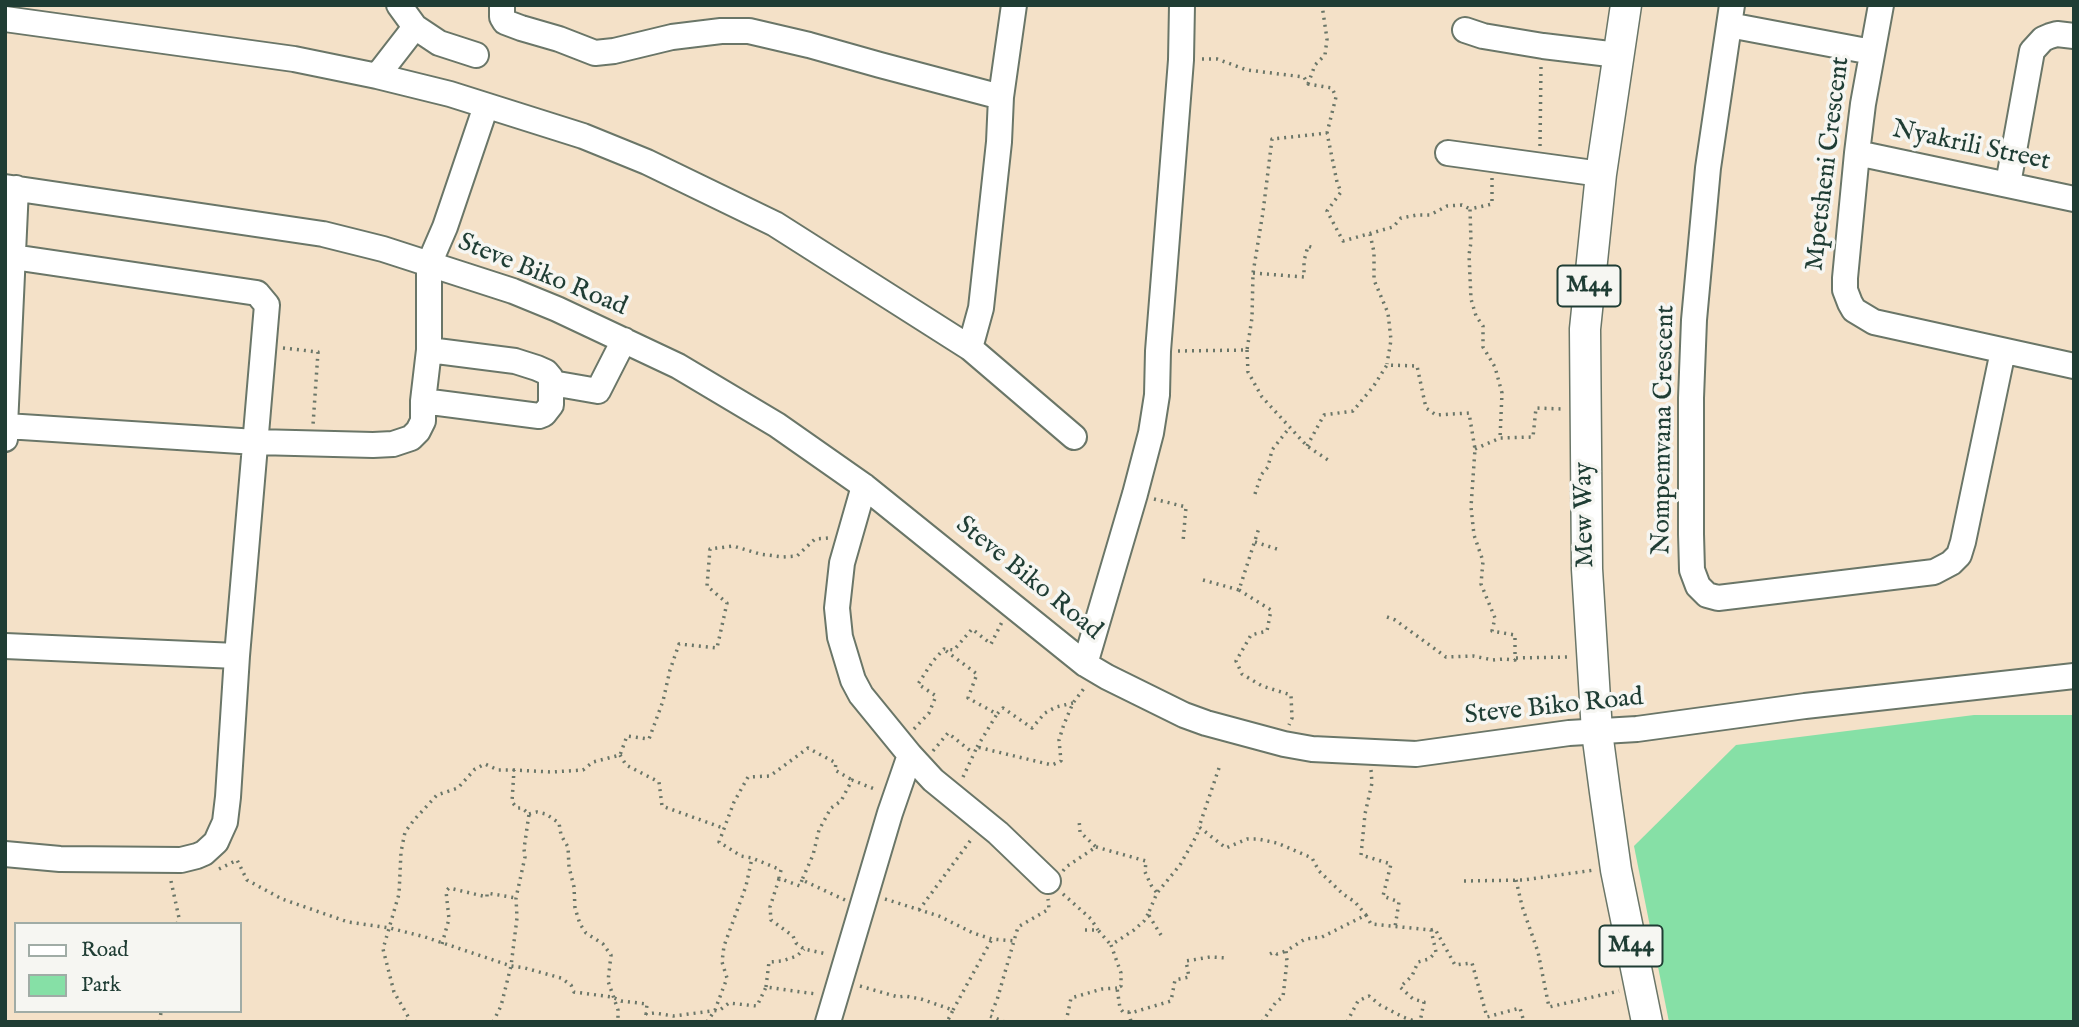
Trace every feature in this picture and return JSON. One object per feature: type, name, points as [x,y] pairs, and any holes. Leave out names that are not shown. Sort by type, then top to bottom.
[{"type":"main road","name":"Mew Way","points":[[1626,5],[1601,174],[1585,343],[1587,569],[1597,732],[1616,870],[1647,1022]]},
{"type":"street","points":[[399,5],[415,27],[439,43],[476,55]]},
{"type":"street","points":[[502,5],[505,22],[595,53],[672,37],[749,31],[1001,97]]},
{"type":"street","points":[[970,348],[981,308],[999,142],[1001,97],[1014,5]]},
{"type":"street","points":[[1091,667],[1151,433],[1157,395],[1157,351],[1181,60],[1182,5]]},
{"type":"street","name":"Mpetsheni Crescent","points":[[1881,5],[1857,153],[1845,278],[1845,290],[1854,310],[1874,322],[2074,366]]},
{"type":"street","points":[[1730,15],[1872,52]]},
{"type":"street","name":"Nompemvana Crescent","points":[[1730,15],[1708,168],[1694,320],[1691,534],[1692,570],[1698,586],[1707,595],[1718,598],[1934,572],[1951,563],[1959,555],[1963,542],[2003,351]]},
{"type":"street","points":[[5,19],[294,59],[450,94],[583,136],[647,162],[775,224],[970,348],[1074,437]]},
{"type":"street","points":[[377,76],[415,27]]},
{"type":"street","points":[[1465,30],[1542,47],[1618,55]]},
{"type":"street","points":[[2008,184],[2032,51],[2043,39],[2050,36],[2074,36]]},
{"type":"street","points":[[6,426],[256,442],[373,445],[405,442],[415,435],[423,421],[429,350],[429,264],[449,216],[486,106]]},
{"type":"street","points":[[1448,153],[1601,174]]},
{"type":"street","name":"Nyakrili Street","points":[[1857,153],[2074,199]]},
{"type":"street","points":[[5,439],[11,187]]},
{"type":"street","name":"Steve Biko Road","points":[[11,187],[323,234],[383,249],[535,300],[678,366],[818,452],[1091,667],[1184,716],[1284,744],[1312,749],[1416,754],[1569,733],[1637,729],[1740,714],[2074,676]]},
{"type":"street","points":[[5,854],[60,859],[181,860],[204,853],[216,842],[225,822],[267,305],[257,293],[9,252]]},
{"type":"street","points":[[552,383],[598,391],[624,340]]},
{"type":"street","points":[[423,401],[539,416],[551,405],[552,383],[545,372],[515,361],[429,350]]},
{"type":"street","points":[[864,486],[842,563],[837,608],[850,673],[861,695],[933,780],[986,823],[1048,881]]},
{"type":"street","points":[[5,646],[237,656]]},
{"type":"street","points":[[828,1022],[909,754]]},
{"type":"path","points":[[1308,85],[1315,65],[1325,55],[1327,39],[1322,5]]},
{"type":"path","points":[[1541,165],[1539,97],[1542,47]]},
{"type":"path","points":[[1181,60],[1217,59],[1247,70],[1304,77],[1308,85]]},
{"type":"path","points":[[1308,85],[1332,89],[1336,97],[1327,132],[1341,192],[1327,211],[1343,241],[1341,247]]},
{"type":"path","points":[[1327,132],[1272,139],[1254,273],[1247,350],[1248,372],[1262,397],[1307,446],[1331,462]]},
{"type":"path","points":[[1343,241],[1392,226],[1401,218],[1430,215],[1447,206],[1462,205],[1470,209],[1492,204]]},
{"type":"path","points":[[1470,209],[1471,299],[1476,316],[1483,326],[1483,347],[1495,367],[1502,393],[1500,438]]},
{"type":"path","points":[[1307,446],[1324,415],[1353,411],[1387,365],[1391,340],[1388,313],[1374,280],[1374,252],[1370,233]]},
{"type":"path","points":[[1254,273],[1304,276],[1308,246],[1314,248]]},
{"type":"path","points":[[264,346],[318,352],[312,443]]},
{"type":"path","points":[[1157,351],[1247,350]]},
{"type":"path","points":[[1387,365],[1417,366],[1426,408],[1436,415],[1469,413],[1475,449],[1471,507],[1474,535],[1483,561],[1481,584],[1495,618],[1492,631],[1515,635],[1516,658]]},
{"type":"path","points":[[1475,449],[1500,438],[1533,437],[1536,408],[1569,410]]},
{"type":"path","points":[[1255,494],[1261,475],[1268,467],[1272,450],[1290,427]]},
{"type":"path","points":[[1135,494],[1186,507],[1183,542]]},
{"type":"path","points":[[1239,590],[1259,528]]},
{"type":"path","points":[[620,755],[627,736],[649,738],[679,644],[717,648],[727,603],[707,586],[710,549],[733,546],[760,554],[797,556],[815,539],[851,533]]},
{"type":"path","points":[[1255,542],[1280,551]]},
{"type":"path","points":[[1203,580],[1239,590],[1270,610],[1267,631],[1251,635],[1236,661],[1242,674],[1262,686],[1291,695],[1292,718],[1284,744]]},
{"type":"path","points":[[944,649],[954,650],[972,629],[990,644],[1011,604]]},
{"type":"path","points":[[1387,617],[1446,657],[1473,656],[1493,660],[1573,657]]},
{"type":"path","points":[[944,649],[918,684],[936,696],[909,754],[932,752],[948,733],[973,753]]},
{"type":"path","points":[[944,649],[977,674],[968,698],[997,714]]},
{"type":"path","points":[[977,747],[1052,765],[1061,761],[1059,740],[1091,667]]},
{"type":"path","points":[[953,796],[973,753],[1003,708],[1032,728],[1045,713],[1073,703]]},
{"type":"path","points":[[895,797],[852,780],[835,770],[836,763],[808,748],[770,776],[748,777],[734,802],[719,842],[741,856],[781,870],[770,907],[771,920],[841,978],[866,989],[898,997],[921,999],[953,1010]]},
{"type":"path","points":[[1367,752],[1373,783],[1365,814],[1361,855],[1391,864],[1383,897],[1399,902],[1395,927]]},
{"type":"path","points":[[406,1022],[409,1018],[394,992],[383,949],[399,894],[405,832],[414,820],[437,795],[458,788],[475,769],[485,764],[498,770],[572,772],[593,762],[620,755]]},
{"type":"path","points":[[620,755],[626,765],[659,782],[662,806],[724,828]]},
{"type":"path","points":[[1111,944],[1134,930],[1144,920],[1157,893],[1180,864],[1197,835],[1219,768]]},
{"type":"path","points":[[514,770],[512,802],[529,814]]},
{"type":"path","points":[[779,878],[800,886],[813,855],[819,830],[831,808],[841,801],[852,780]]},
{"type":"path","points":[[494,1022],[501,1006],[510,967],[517,918],[516,898],[525,858],[529,814]]},
{"type":"path","points":[[529,814],[546,814],[559,823],[561,835],[568,847],[575,908],[580,924],[586,933],[603,944],[611,955],[608,981],[618,1010],[618,1022]]},
{"type":"path","points":[[1079,819],[1080,832],[1096,847],[1146,861],[1145,872],[1157,893]]},
{"type":"path","points":[[919,910],[967,843],[986,823]]},
{"type":"path","points":[[1199,827],[1226,848],[1247,839],[1258,839],[1276,843],[1312,858],[1319,871],[1355,902],[1371,924],[1435,929],[1455,965],[1472,963],[1487,1017],[1520,1008],[1524,1022]]},
{"type":"path","points":[[1005,1022],[994,1020],[990,1016],[998,1000],[1018,927],[1049,909],[1044,888],[1048,881],[1059,877],[1066,867],[1096,847]]},
{"type":"path","points":[[707,1022],[715,1010],[727,978],[722,962],[724,946],[746,886],[752,858]]},
{"type":"path","points":[[178,922],[168,865],[181,860]]},
{"type":"path","points":[[218,870],[237,860],[247,880],[282,899],[348,922],[390,928],[510,967],[525,968],[561,978],[571,985],[574,992],[647,1004],[646,1022]]},
{"type":"path","points":[[1464,881],[1516,880],[1616,870]]},
{"type":"path","points":[[802,880],[864,899],[939,916],[992,939],[1015,941]]},
{"type":"path","points":[[1516,880],[1538,952],[1549,1007],[1622,990]]},
{"type":"path","points":[[1048,881],[1091,919],[1111,944],[1121,973],[1121,986],[1071,998],[1066,1022]]},
{"type":"path","points":[[442,944],[449,919],[446,891],[449,888],[487,897],[487,893],[516,898]]},
{"type":"path","points":[[1148,914],[1161,935]]},
{"type":"path","points":[[1270,954],[1274,951],[1277,954],[1286,951],[1305,939],[1322,937],[1366,915]]},
{"type":"path","points":[[1085,930],[1098,930]]},
{"type":"path","points":[[1347,1022],[1358,1001],[1369,996],[1403,1017],[1419,1022],[1424,1002],[1413,999],[1400,988],[1412,976],[1418,962],[1429,959],[1436,952],[1432,930]]},
{"type":"path","points":[[947,1022],[992,939]]},
{"type":"path","points":[[646,1014],[673,1016],[720,1010],[729,1003],[757,1006],[766,987],[769,962],[797,956],[804,949]]},
{"type":"path","points":[[1262,1022],[1276,1002],[1283,997],[1286,951]]},
{"type":"path","points":[[1117,988],[1123,1012],[1171,1001],[1175,980],[1189,977],[1186,961],[1210,957],[1228,958]]},
{"type":"path","points":[[766,987],[841,978]]},
{"type":"path","points":[[1129,1012],[1131,1022]]},
{"type":"green space","points":[[1974,715],[2074,715],[2074,1022],[1669,1022],[1634,846],[1736,745]]}]
